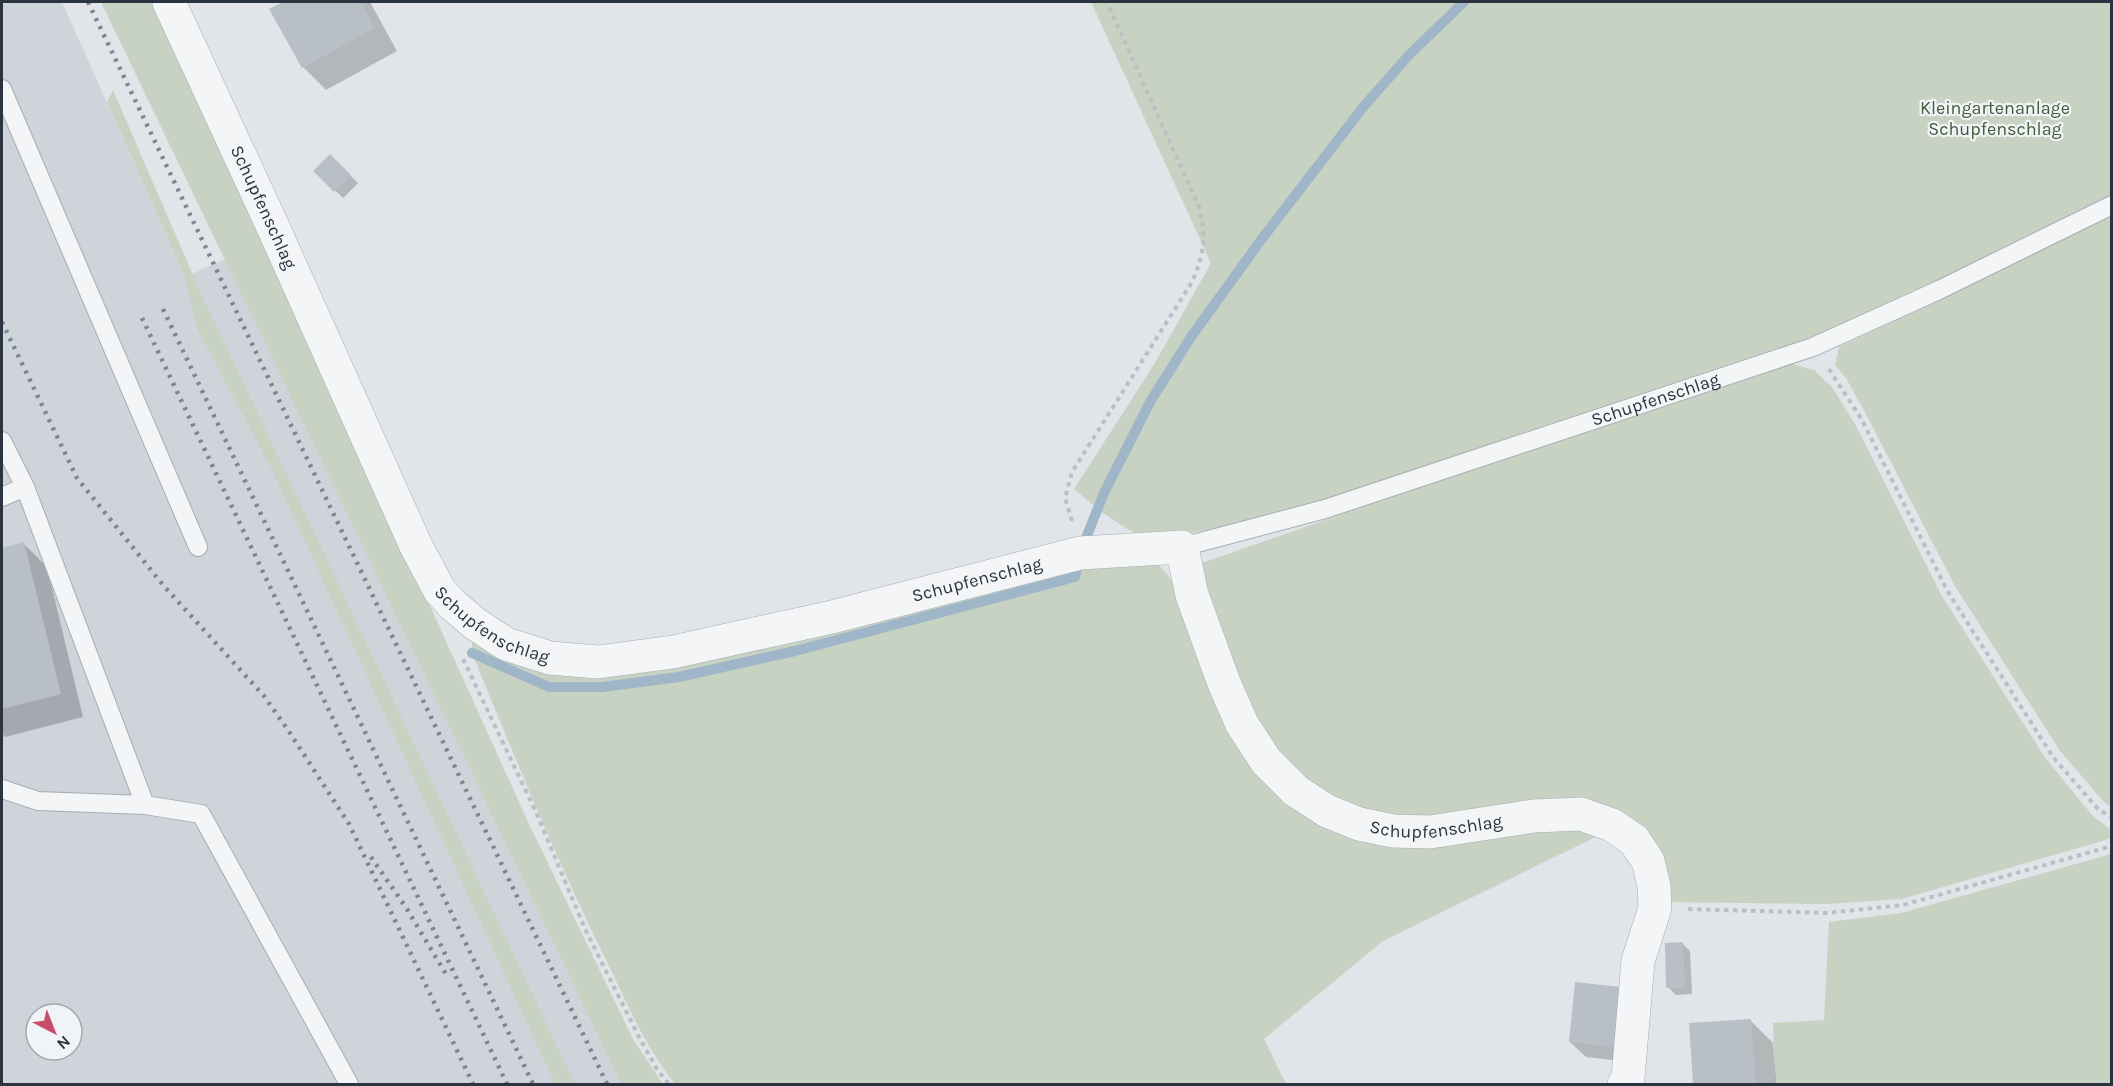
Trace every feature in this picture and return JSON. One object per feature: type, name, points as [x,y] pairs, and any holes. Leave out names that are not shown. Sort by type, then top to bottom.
[{"type":"street","name":"Schupfenschlag","points":[[169,2],[416,546],[440,591],[474,623],[506,644],[550,658],[598,662],[673,652],[832,617],[1080,553],[1182,547],[1192,595],[1224,683],[1242,724],[1266,761],[1296,791],[1327,811],[1359,824],[1393,831],[1430,832],[1534,816],[1581,814],[1612,825],[1634,840],[1648,861],[1654,886],[1654,908],[1638,961],[1628,1078],[1624,1084]]},
{"type":"lane","points":[[2,89],[198,547]]},
{"type":"lane","name":"Schupfenschlag","points":[[1182,547],[1325,509],[1812,347],[1939,290],[2112,204]]},
{"type":"lane","points":[[2,441],[25,487],[145,805]]},
{"type":"lane","points":[[2,497],[25,487]]},
{"type":"lane","points":[[2,789],[38,801],[145,805],[201,814],[349,1084]]},
{"type":"path","points":[[1080,553],[1065,498],[1072,472],[1192,282],[1203,258],[1205,228],[1199,207],[1107,2]]},
{"type":"path","points":[[1812,347],[1839,382],[1862,420],[1954,601],[2053,757],[2098,809],[2112,818]]},
{"type":"path","points":[[462,656],[536,812],[585,929],[639,1037],[658,1071],[669,1084]]},
{"type":"path","points":[[1654,908],[1828,913],[1904,905],[2112,846]]},
{"type":"shaded area","points":[[2,2],[62,2],[185,277],[225,259],[621,1084],[2,1084]]},
{"type":"green space","points":[[101,2],[156,2],[529,824],[633,1039],[663,1084],[621,1084]]},
{"type":"green space","name":"Kleingartenanlage Schupfenschlag","points":[[1091,2],[2111,2],[2111,807],[2104,802],[2060,751],[1955,586],[1868,418],[1846,378],[1835,365],[1839,347],[1940,300],[1930,283],[1817,335],[1323,500],[1229,525],[1176,536],[1140,537],[1104,514],[1074,489],[1155,363],[1211,263]]},
{"type":"green space","points":[[113,90],[199,289],[575,1084],[555,1084],[271,468],[196,327],[185,277],[107,102]]},
{"type":"green space","points":[[1792,364],[1814,370],[1832,387],[1855,424],[1942,596],[2046,759],[2092,815],[2111,830],[2109,839],[1902,899],[1827,904],[1662,902],[1639,835],[1466,821],[1360,817],[1270,757],[1199,577],[1202,563],[1546,443]]},
{"type":"green space","points":[[1147,558],[1160,566],[1179,589],[1217,686],[1325,817],[1535,823],[1608,831],[1383,941],[1264,1039],[1286,1084],[675,1084],[654,1055],[637,1023],[569,883],[472,653],[472,641],[549,670],[1071,570]]},
{"type":"green space","points":[[2111,854],[2111,1084],[1775,1084],[1773,1023],[1824,1020],[1829,922],[1901,913]]},
{"type":"building","points":[[283,2],[361,2],[375,28],[302,68],[269,9]]},
{"type":"building","points":[[330,154],[351,175],[334,192],[313,171]]},
{"type":"building","points":[[24,542],[61,694],[2,709],[2,548]]},
{"type":"building","points":[[1683,942],[1685,988],[1666,988],[1665,943]]},
{"type":"building","points":[[1575,982],[1620,987],[1614,1047],[1569,1042]]},
{"type":"building","points":[[1751,1019],[1756,1084],[1693,1084],[1689,1023]]},
{"type":"waterway","points":[[472,653],[549,687],[602,687],[679,677],[795,651],[1075,577],[1080,553],[1104,493],[1150,402],[1191,337],[1261,240],[1364,106],[1410,54],[1464,2]]},
{"type":"railway","points":[[88,2],[607,1084]]},
{"type":"railway","points":[[163,309],[533,1084]]},
{"type":"railway","points":[[142,318],[507,1084]]},
{"type":"railway","points":[[2,322],[77,478],[163,585],[264,696],[349,824],[473,1084]]},
{"type":"railway","points":[[371,857],[407,909],[447,976]]}]
